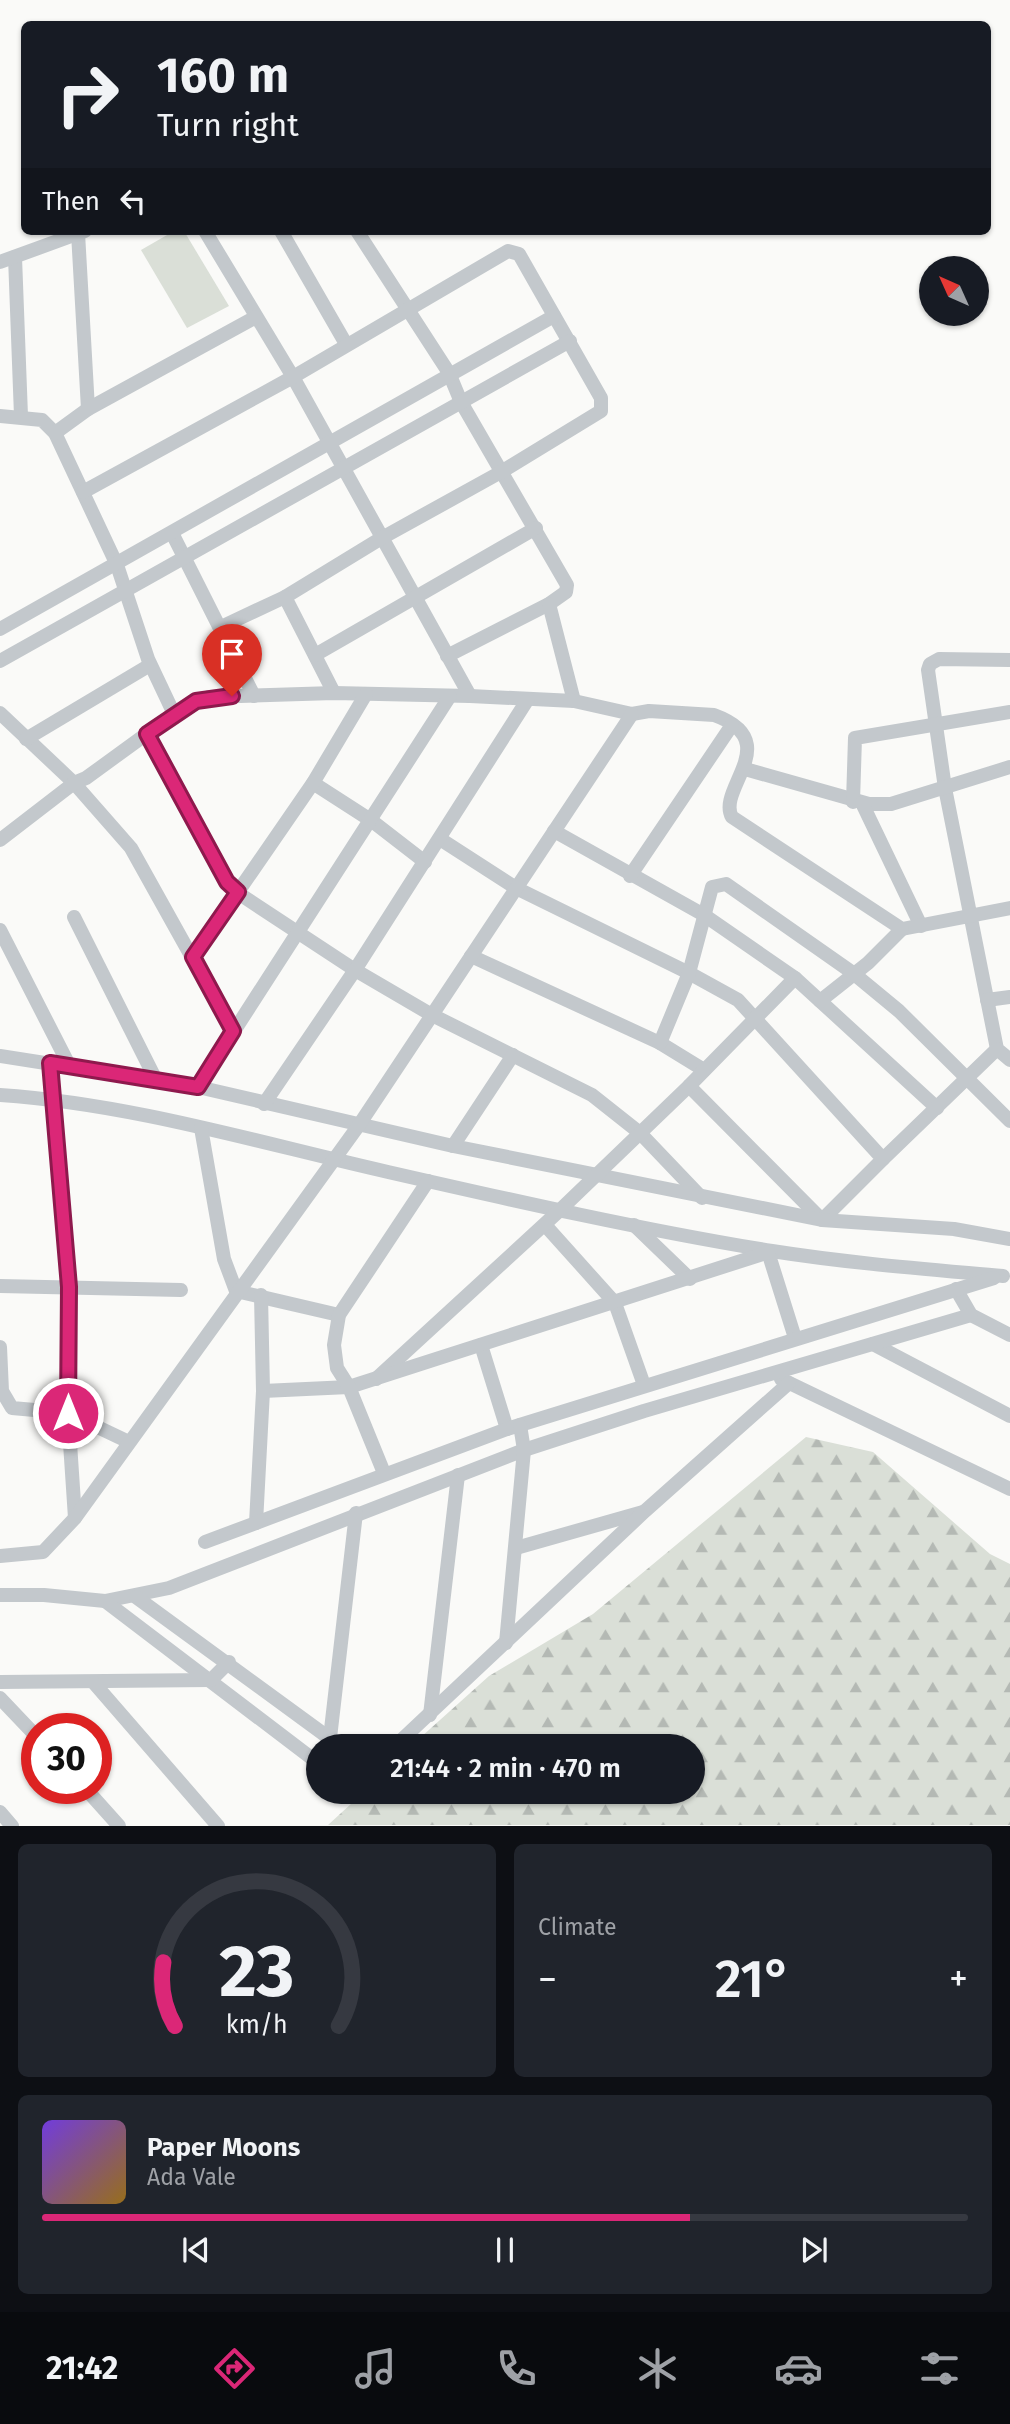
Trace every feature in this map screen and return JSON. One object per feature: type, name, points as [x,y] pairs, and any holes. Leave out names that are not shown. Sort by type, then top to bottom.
[{"type":"street","points":[[0,262],[74,235]]},
{"type":"street","points":[[82,235],[88,410]]},
{"type":"street","points":[[207,235],[293,377],[470,696]]},
{"type":"street","points":[[283,235],[346,344]]},
{"type":"street","points":[[361,235],[449,373],[461,402],[567,585],[566,592],[549,604],[447,656]]},
{"type":"street","points":[[83,492],[293,377],[508,251],[519,254],[601,398],[601,411],[501,472],[380,538],[285,597],[221,627]]},
{"type":"street","points":[[15,257],[21,416]]},
{"type":"street","points":[[0,629],[554,316]]},
{"type":"street","points":[[55,433],[88,410],[256,317]]},
{"type":"street","points":[[0,661],[125,594],[570,341]]},
{"type":"street","points":[[0,416],[42,420],[55,433],[117,565],[150,665],[174,714]]},
{"type":"street","points":[[315,655],[536,528]]},
{"type":"street","points":[[172,533],[254,696]]},
{"type":"street","points":[[285,597],[334,693]]},
{"type":"street","points":[[549,604],[574,701]]},
{"type":"street","points":[[1010,660],[939,659],[930,664],[928,670],[945,788],[997,1049],[1010,1060]]},
{"type":"street","points":[[26,739],[150,665]]},
{"type":"street","points":[[3,833],[74,783],[86,778],[174,714],[209,696],[334,693],[470,696],[574,701],[632,714],[649,711],[714,715],[732,725],[746,745],[745,769],[729,803],[732,817],[902,929]]},
{"type":"street","points":[[193,957],[313,783],[366,694]]},
{"type":"street","points":[[198,1087],[372,821],[450,696]]},
{"type":"street","points":[[264,1104],[355,970],[528,699]]},
{"type":"street","points":[[921,926],[857,802],[855,738],[1010,712]]},
{"type":"street","points":[[0,713],[74,783],[131,848],[233,1031]]},
{"type":"street","points":[[0,1556],[43,1552],[75,1518],[236,1291],[359,1125],[632,714]]},
{"type":"street","points":[[630,876],[732,725]]},
{"type":"street","points":[[147,734],[227,882],[238,892],[355,970],[432,1015],[592,1095],[640,1133],[702,1198]]},
{"type":"street","points":[[745,769],[857,802],[891,804],[1010,767]]},
{"type":"street","points":[[313,783],[372,821],[425,862]]},
{"type":"street","points":[[554,831],[630,876],[704,915],[795,978],[937,1108]]},
{"type":"street","points":[[440,839],[516,888],[738,1000],[883,1159]]},
{"type":"street","points":[[660,1043],[689,973],[712,887],[726,884],[853,973],[967,1076],[1010,1121]]},
{"type":"street","points":[[820,1001],[868,963],[902,929],[1010,908]]},
{"type":"street","points":[[74,917],[156,1080]]},
{"type":"street","points":[[0,930],[69,1066]]},
{"type":"street","points":[[471,956],[660,1043],[704,1070]]},
{"type":"street","points":[[376,1378],[545,1225],[689,1086],[795,978]]},
{"type":"street","points":[[987,1000],[1010,997]]},
{"type":"street","points":[[822,1220],[997,1049]]},
{"type":"street","points":[[453,1146],[513,1055]]},
{"type":"street","points":[[0,1056],[198,1087],[453,1146],[822,1220],[954,1229],[1010,1239]]},
{"type":"street","points":[[50,1063],[69,1287],[68,1413],[75,1518]]},
{"type":"street","points":[[689,1086],[822,1220]]},
{"type":"street","points":[[0,1095],[52,1099],[201,1128],[560,1210],[770,1251],[885,1266],[1006,1275]]},
{"type":"street","points":[[201,1128],[224,1259],[236,1291]]},
{"type":"street","points":[[384,1474],[349,1387],[337,1368],[334,1353],[340,1315],[428,1181]]},
{"type":"street","points":[[545,1225],[615,1303],[644,1385]]},
{"type":"street","points":[[634,1225],[690,1279]]},
{"type":"street","points":[[263,1391],[349,1387],[770,1251]]},
{"type":"street","points":[[770,1251],[795,1338]]},
{"type":"street","points":[[205,1542],[513,1427],[1006,1275]]},
{"type":"street","points":[[0,1286],[181,1290]]},
{"type":"street","points":[[957,1289],[971,1315],[1010,1335]]},
{"type":"street","points":[[236,1291],[340,1315]]},
{"type":"street","points":[[256,1523],[263,1391],[261,1295]]},
{"type":"street","points":[[0,1595],[44,1595],[106,1601],[136,1597],[169,1588],[356,1513],[524,1450],[644,1411],[971,1315]]},
{"type":"street","points":[[873,1344],[1010,1416]]},
{"type":"street","points":[[481,1345],[524,1450],[506,1643]]},
{"type":"street","points":[[0,1347],[2,1391],[12,1408],[68,1413],[129,1442]]},
{"type":"street","points":[[771,1375],[1010,1489]]},
{"type":"street","points":[[409,1734],[645,1511],[789,1383]]},
{"type":"street","points":[[430,1715],[458,1475]]},
{"type":"street","points":[[516,1548],[645,1511]]},
{"type":"street","points":[[336,1734],[356,1513]]},
{"type":"street","points":[[136,1597],[229,1662],[324,1734]]},
{"type":"street","points":[[106,1601],[306,1754]]},
{"type":"street","points":[[0,1682],[94,1684],[211,1681],[229,1662]]},
{"type":"street","points":[[94,1684],[218,1825]]},
{"type":"street","points":[[0,1698],[21,1720]]},
{"type":"street","points":[[98,1804],[115,1824]]},
{"type":"street","points":[[0,1812],[12,1825]]},
{"type":"green space","points":[[167,235],[186,235],[229,306],[187,328],[141,250]]},
{"type":"green space","points":[[806,1437],[873,1452],[990,1554],[1010,1564],[1010,1825],[328,1825],[351,1804],[705,1804],[705,1734],[424,1734],[489,1676],[593,1614]]},
{"type":"route","points":[[68,1413],[69,1287],[50,1063],[198,1087],[233,1031],[193,957],[238,892],[227,882],[147,734],[196,701],[209,696],[232,696]]}]
